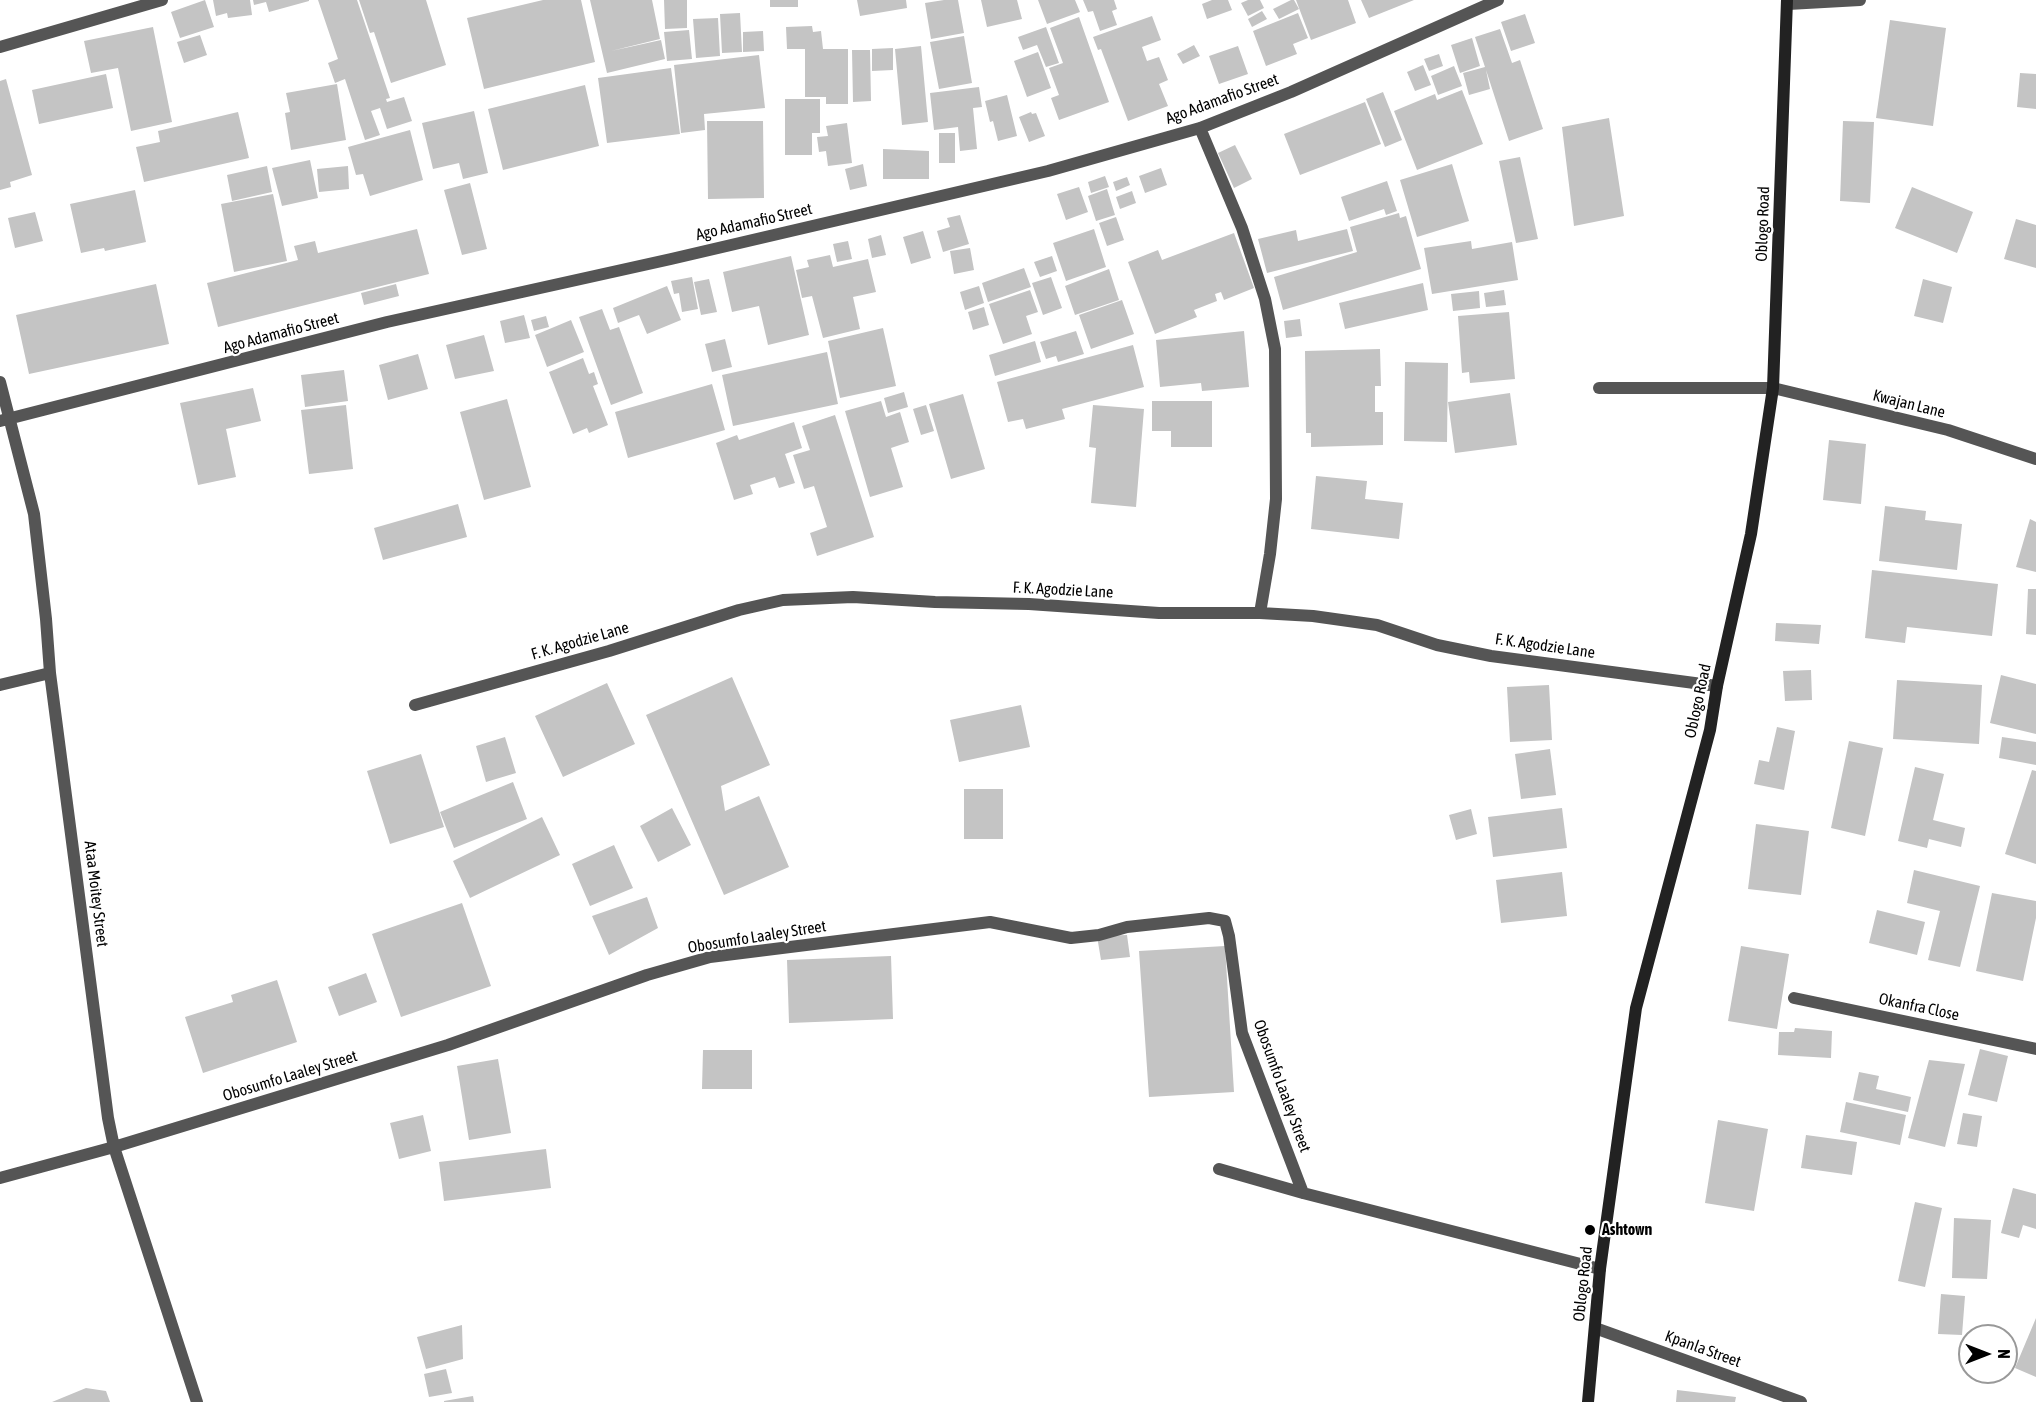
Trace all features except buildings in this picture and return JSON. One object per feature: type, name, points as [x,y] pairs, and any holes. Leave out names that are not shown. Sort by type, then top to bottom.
[{"type":"main road","name":"Oblogo Road","points":[[1588,1402],[1600,1269],[1636,1008],[1710,730],[1717,686],[1751,534],[1773,388],[1787,2]]},
{"type":"street","points":[[0,46],[162,0]]},
{"type":"street","name":"Ago Adamafio Street","points":[[5,420],[387,322],[671,259],[1048,171],[1200,128],[1291,92],[1498,0]]},
{"type":"street","points":[[1787,2],[1860,0]]},
{"type":"street","points":[[1200,128],[1245,238],[1266,299],[1275,349],[1276,498],[1260,613]]},
{"type":"street","name":"Ataa Moitey Street","points":[[0,382],[5,420],[34,514],[50,674],[108,1118],[114,1147],[197,1402]]},
{"type":"street","name":"Kwajan Lane","points":[[1599,388],[1773,388],[1948,430],[2036,459]]},
{"type":"street","name":"F. K. Agodzie Lane","points":[[415,705],[609,651],[739,610],[783,600],[853,597],[1029,604],[1160,613],[1260,613],[1313,616],[1377,625],[1437,645],[1491,656],[1717,686]]},
{"type":"street","points":[[0,685],[50,674]]},
{"type":"street","name":"Obosumfo Laaley Street","points":[[0,1178],[114,1147],[448,1045],[647,975],[710,957],[990,922],[1071,938],[1126,927],[1209,918],[1225,921],[1242,1034],[1303,1193]]},
{"type":"street","name":"Okanfra Close","points":[[1794,998],[2036,1049]]},
{"type":"street","points":[[1219,1169],[1303,1193],[1600,1269]]},
{"type":"street","name":"Kpanla Street","points":[[1595,1328],[1801,1402]]},
{"type":"place","name":"Ashtown","points":[[1590,1230]]}]
